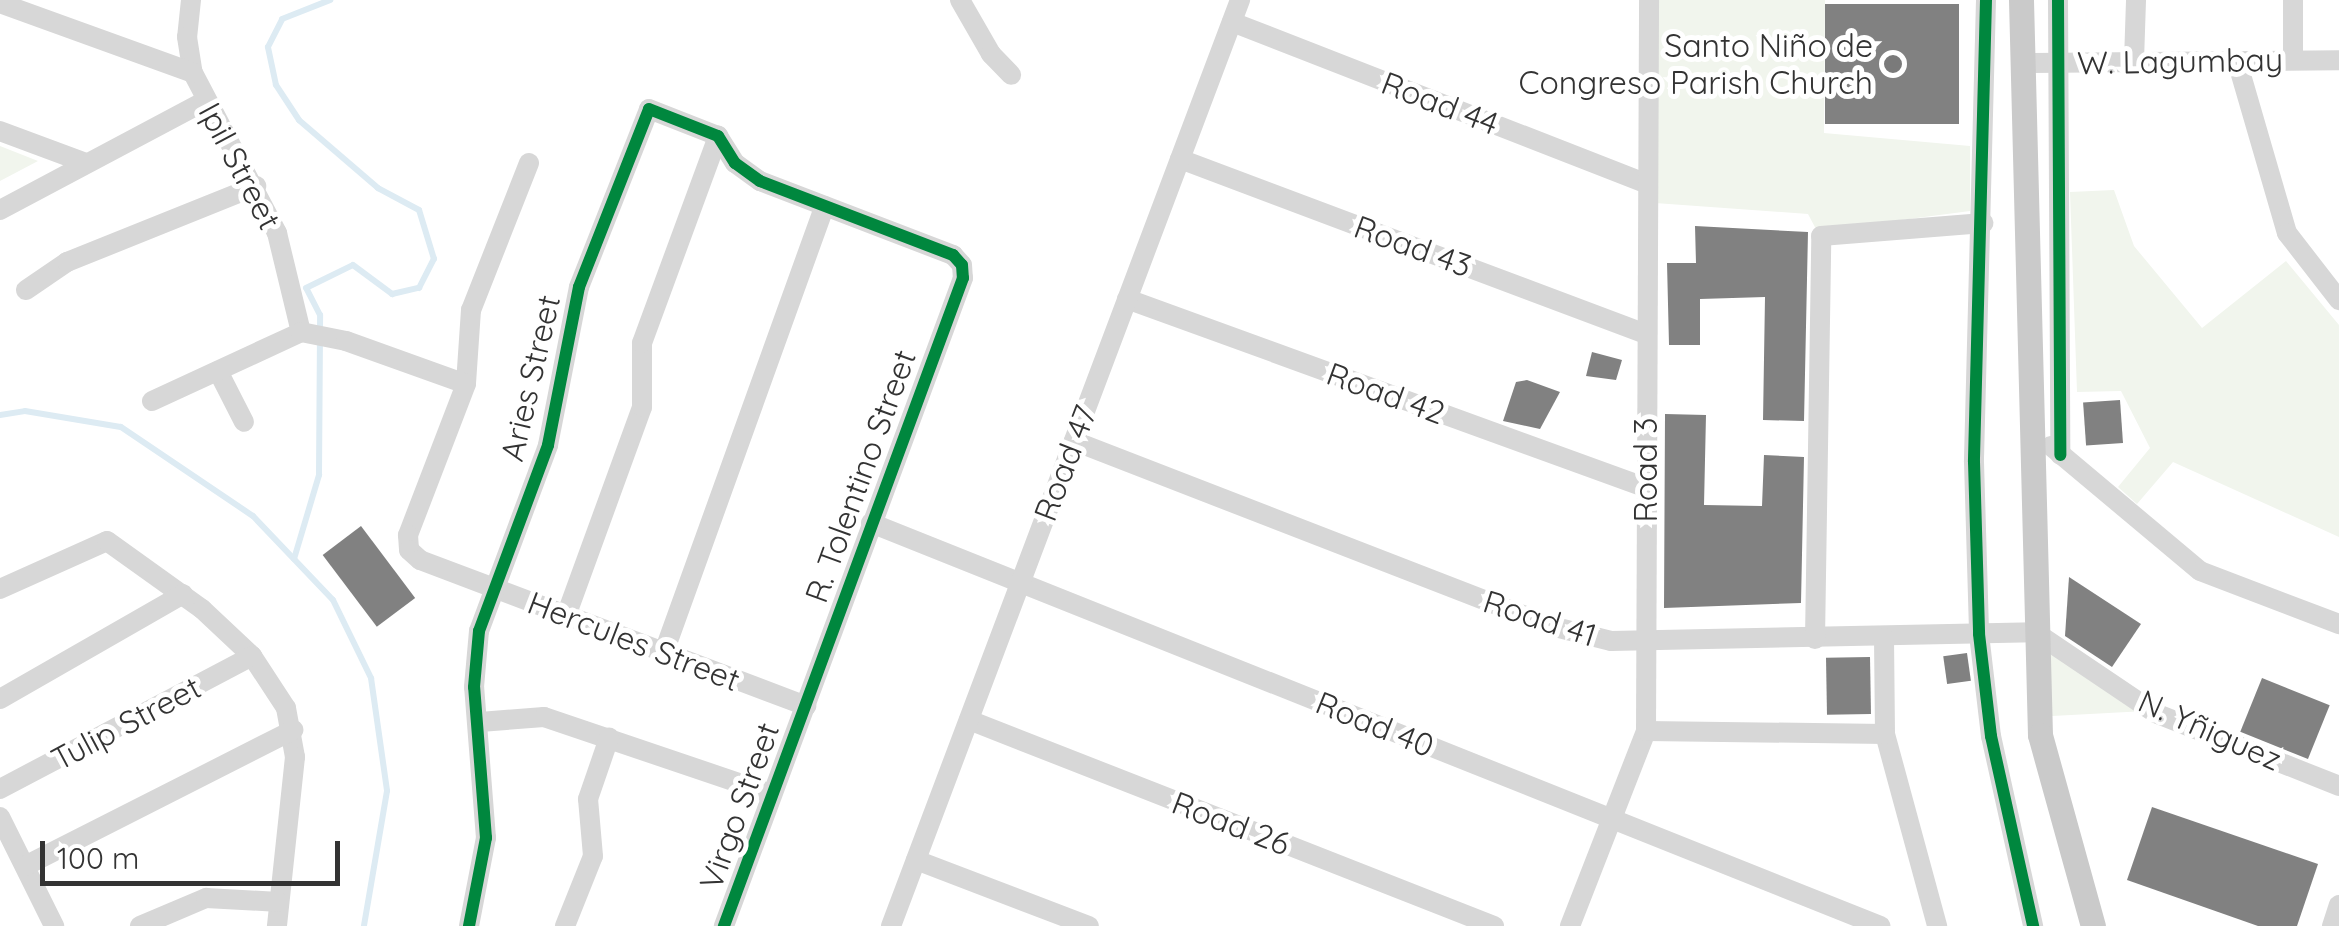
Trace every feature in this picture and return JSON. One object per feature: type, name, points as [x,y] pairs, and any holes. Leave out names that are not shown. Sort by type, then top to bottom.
[{"type":"main road","points":[[2021,0],[2040,735],[2093,926]]},
{"type":"street","name":"Ipil Street","points":[[191,0],[187,37],[193,73],[205,101],[256,186],[288,266],[300,332]]},
{"type":"street","points":[[960,0],[991,54],[1011,75]]},
{"type":"street","name":"Road 47","points":[[891,926],[1240,0]]},
{"type":"street","name":"Road 3","points":[[1570,926],[1646,731],[1648,0]]},
{"type":"street","points":[[1986,0],[1974,462],[1980,634],[1990,736],[2033,926]]},
{"type":"street","points":[[2058,0],[2060,455]]},
{"type":"street","points":[[2134,62],[2136,0]]},
{"type":"street","points":[[2293,0],[2293,60]]},
{"type":"street","points":[[0,3],[193,73]]},
{"type":"street","name":"Road 44","points":[[1232,22],[1648,184]]},
{"type":"street","name":"W. Lagumbay","points":[[2022,63],[2339,60]]},
{"type":"street","points":[[2237,61],[2287,233],[2339,300]]},
{"type":"street","points":[[0,210],[205,101]]},
{"type":"street","name":"Aries Street","points":[[469,926],[486,838],[474,659],[494,588],[548,446],[579,287],[649,109],[718,136]]},
{"type":"street","points":[[0,131],[86,163]]},
{"type":"street","points":[[664,652],[825,206],[760,181],[735,163],[718,136]]},
{"type":"street","points":[[566,616],[642,407],[642,342],[718,136]]},
{"type":"street","name":"Road 43","points":[[1180,160],[1646,334]]},
{"type":"street","points":[[152,401],[300,332],[346,341],[466,384],[471,310],[530,163]]},
{"type":"street","points":[[26,290],[67,262],[256,186]]},
{"type":"street","name":"R. Tolentino Street","points":[[806,706],[963,278],[962,264],[953,255],[825,206]]},
{"type":"street","points":[[1815,639],[1820,236],[1983,223]]},
{"type":"street","name":"Road 42","points":[[1127,299],[1644,487]]},
{"type":"street","points":[[218,370],[244,422]]},
{"type":"street","name":"Hercules Street","points":[[466,384],[408,535],[409,550],[494,588],[806,706]]},
{"type":"street","points":[[2035,430],[2200,571],[2339,624]]},
{"type":"street","name":"Road 41","points":[[1074,441],[1552,626],[1645,642],[2035,632]]},
{"type":"street","name":"Road 40","points":[[870,523],[1880,926]]},
{"type":"street","points":[[0,589],[107,542],[183,594],[252,656],[292,730],[277,926]]},
{"type":"street","points":[[0,699],[183,594]]},
{"type":"street","name":"N. Yñiguez","points":[[2035,632],[2156,713],[2339,786]]},
{"type":"street","points":[[1884,638],[1885,734],[1937,926]]},
{"type":"street","name":"Tulip Street","points":[[0,790],[252,656]]},
{"type":"street","name":"Virgo Street","points":[[724,926],[806,706]]},
{"type":"street","name":"Virgo Street","points":[[480,722],[544,716],[770,794]]},
{"type":"street","name":"Road 26","points":[[968,720],[1494,926]]},
{"type":"street","points":[[24,866],[292,730]]},
{"type":"street","points":[[1646,731],[1885,734]]},
{"type":"street","points":[[565,926],[593,856],[588,799],[609,738]]},
{"type":"street","points":[[0,817],[54,926]]},
{"type":"street","points":[[916,860],[1089,926]]},
{"type":"street","points":[[140,926],[181,916],[206,898],[279,902]]},
{"type":"street","points":[[2332,926],[2339,906]]},
{"type":"shaded area","points":[[1657,0],[1825,0],[1824,133],[1970,146],[1970,211],[1817,231],[1808,214],[1655,203]]},
{"type":"shaded area","points":[[0,146],[38,161],[0,181]]},
{"type":"shaded area","points":[[2114,190],[2134,246],[2202,328],[2286,261],[2339,325],[2339,537],[2173,462],[2137,504],[2118,487],[2150,448],[2121,391],[2077,392],[2070,192]]},
{"type":"shaded area","points":[[2043,642],[2146,711],[2052,716]]},
{"type":"building","name":"Santo Niño de Congreso Parish Church","points":[[1825,4],[1959,4],[1959,124],[1825,124]]},
{"type":"building","points":[[1695,226],[1808,232],[1804,421],[1763,420],[1765,297],[1700,299],[1700,345],[1669,345],[1667,263],[1696,263]]},
{"type":"building","points":[[1592,352],[1622,360],[1616,380],[1586,376]]},
{"type":"building","points":[[1527,380],[1560,392],[1540,429],[1503,421],[1516,382]]},
{"type":"building","points":[[2120,400],[2123,443],[2086,445],[2083,403]]},
{"type":"building","points":[[1665,414],[1706,415],[1704,505],[1762,506],[1764,455],[1804,457],[1801,603],[1664,608]]},
{"type":"building","points":[[361,526],[415,598],[377,627],[323,555]]},
{"type":"building","points":[[2069,577],[2141,624],[2112,667],[2065,636]]},
{"type":"building","points":[[1967,653],[1971,681],[1947,684],[1943,656]]},
{"type":"building","points":[[1870,657],[1871,714],[1827,715],[1826,658]]},
{"type":"building","points":[[2262,678],[2330,705],[2308,759],[2240,732]]},
{"type":"building","points":[[2152,807],[2318,864],[2297,926],[2258,926],[2127,880]]},
{"type":"waterway","points":[[294,559],[319,475],[320,315],[306,288],[353,265],[392,294],[419,288],[434,259],[419,210],[378,188],[299,120],[276,85],[268,47],[282,19],[330,0]]},
{"type":"waterway","points":[[0,415],[25,411],[121,427],[253,516],[333,600],[371,678],[387,791],[364,926]]},
{"type":"cycle path","points":[[1986,0],[1974,462],[1979,634],[1991,736],[2033,926]]},
{"type":"cycle path","points":[[2058,0],[2060,455]]},
{"type":"cycle path","points":[[469,926],[486,838],[474,687],[479,631],[548,445],[579,287],[649,109],[718,136],[735,163],[760,181],[953,255],[962,265],[963,278],[724,926]]},
{"type":"place","name":"Santo Niño de Congreso Parish Church","points":[[1893,64]]}]
